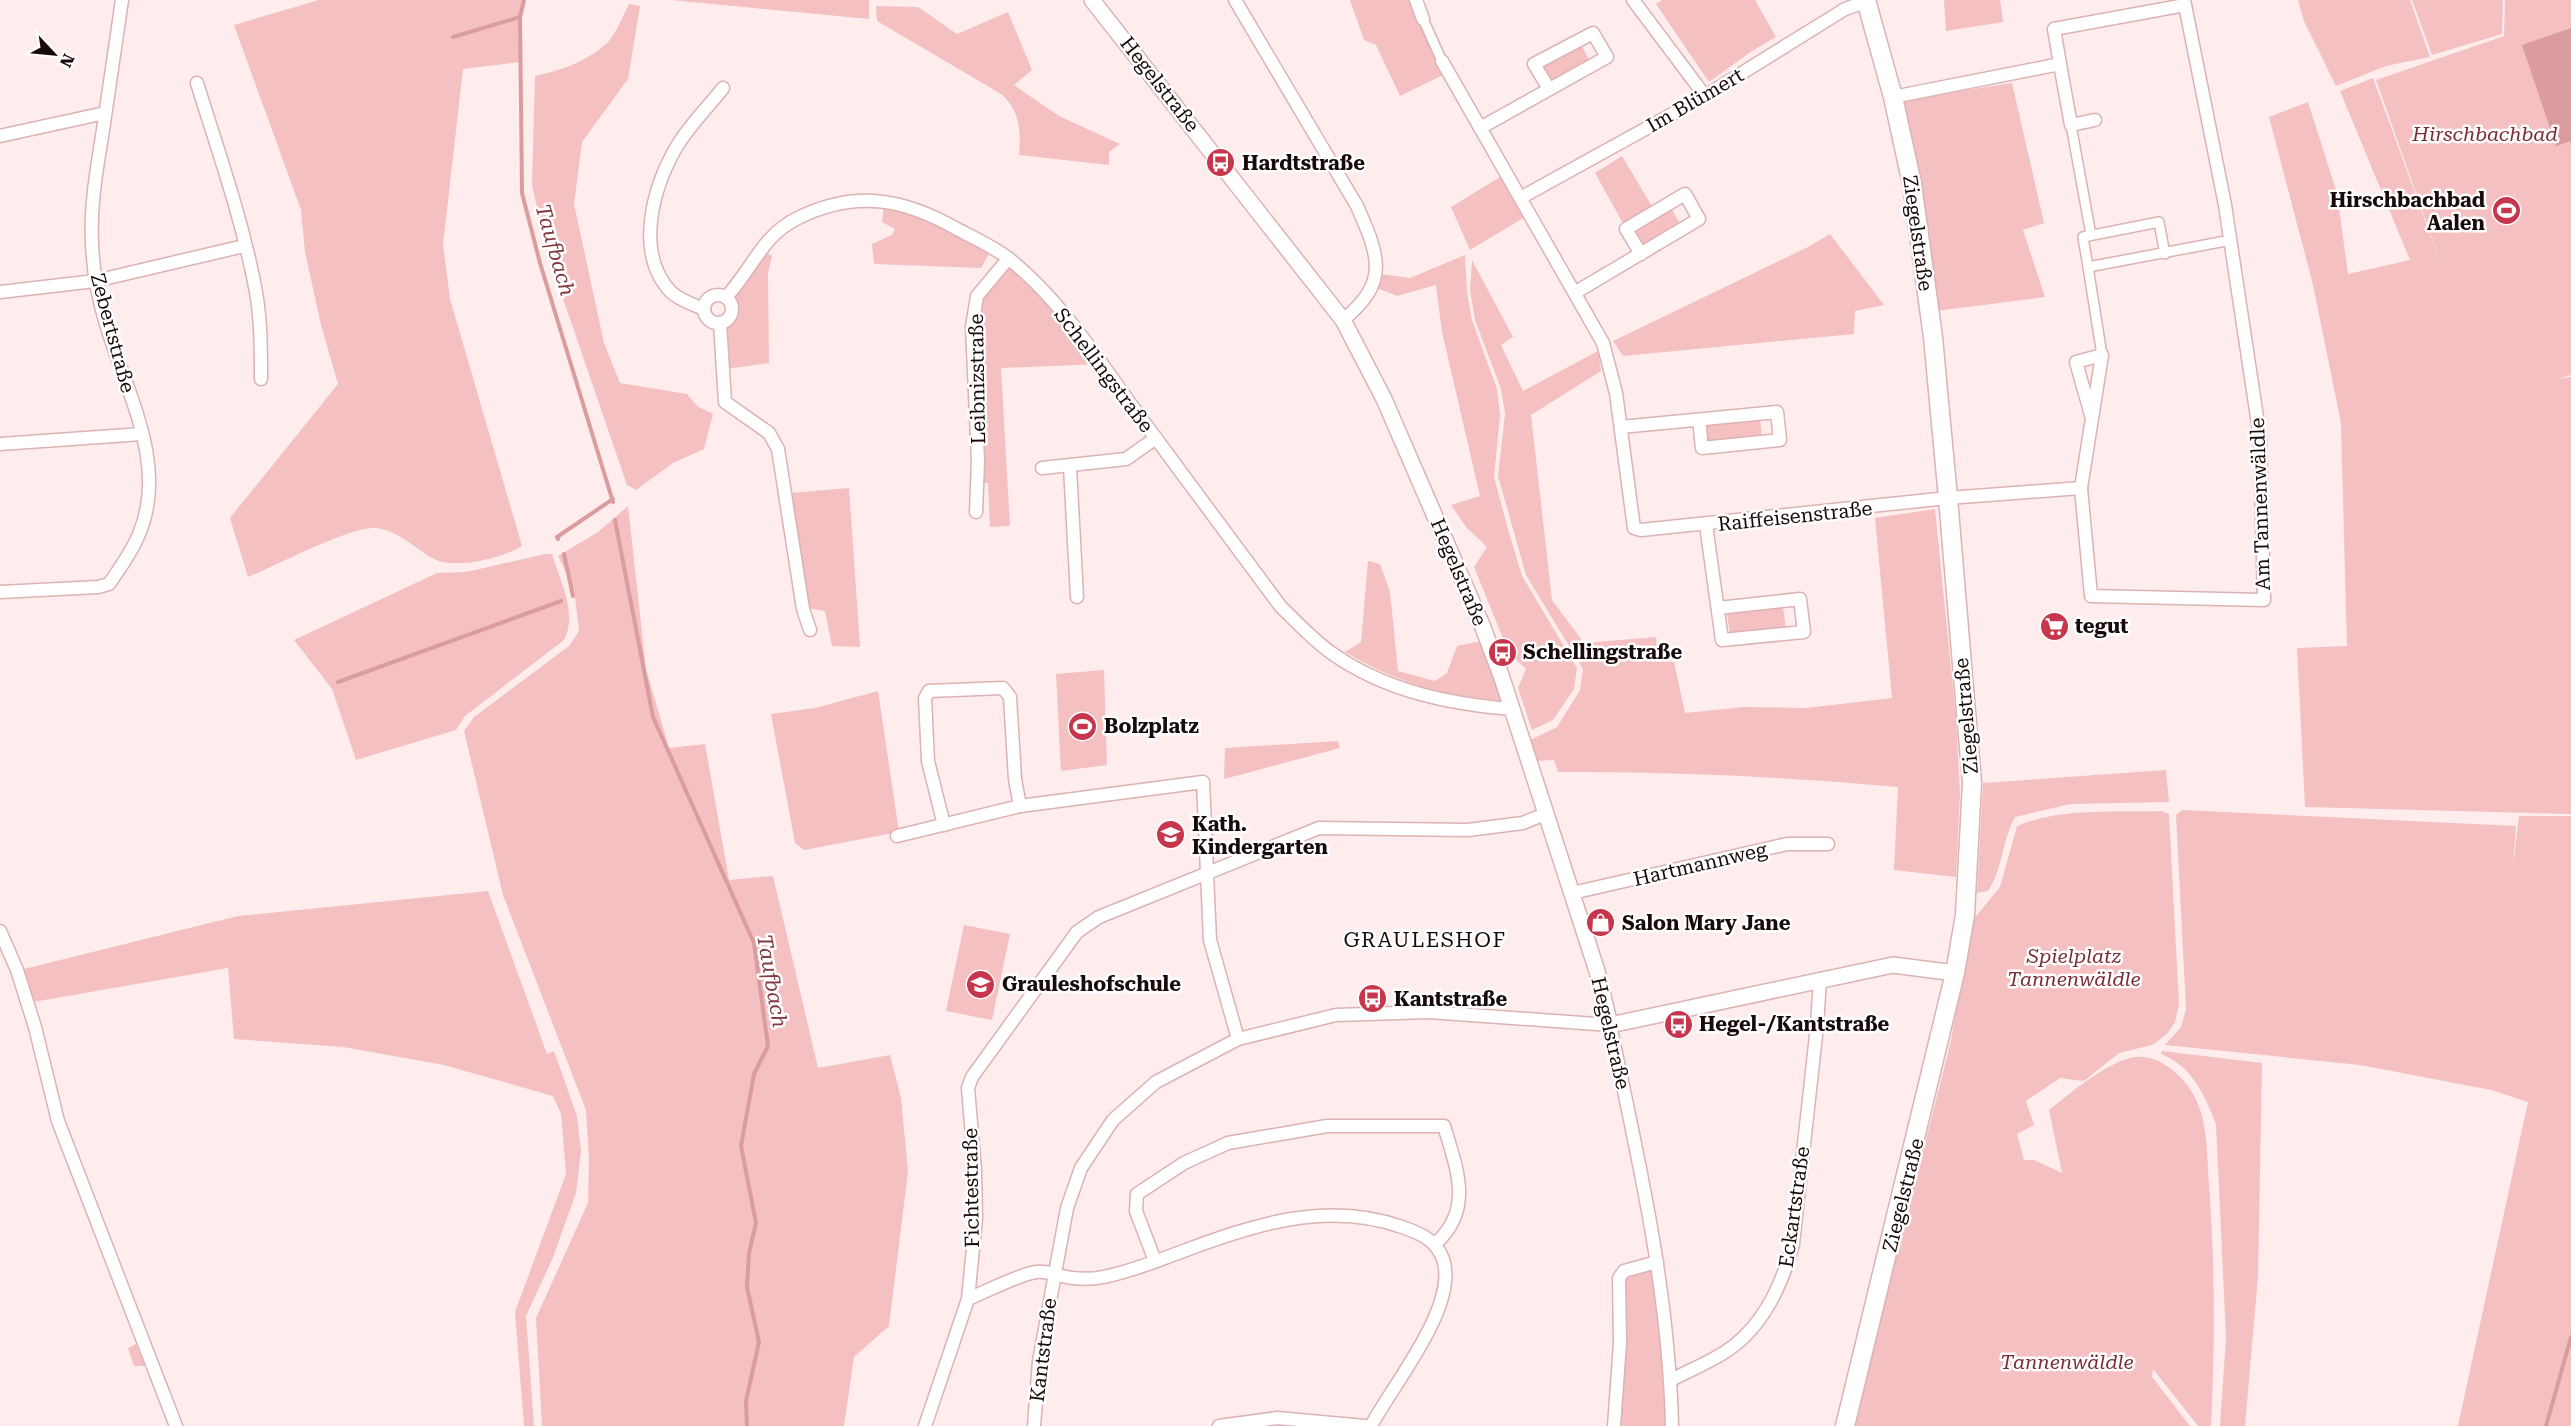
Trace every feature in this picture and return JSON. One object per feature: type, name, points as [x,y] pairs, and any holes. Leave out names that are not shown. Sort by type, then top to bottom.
[{"type":"main road","name":"Ziegelstraße","points":[[1845,1426],[1955,974],[1965,915],[1972,783],[1933,337],[1912,184],[1893,97],[1866,1]]},
{"type":"street","name":"Zebertstraße","points":[[0,592],[109,584],[126,561],[140,532],[147,506],[149,470],[142,434],[106,324],[95,281],[92,243],[93,191],[122,0]]},
{"type":"street","name":"Hegelstraße","points":[[1092,0],[1343,320],[1384,399],[1478,614],[1512,709],[1572,893],[1597,971],[1610,1025],[1657,1262],[1671,1380],[1672,1426]]},
{"type":"street","points":[[1235,0],[1357,206],[1370,235],[1376,263],[1374,288],[1364,304],[1343,320]]},
{"type":"street","points":[[1416,0],[1442,61],[1522,197],[1603,343],[1621,427],[1777,412],[1780,440],[1702,448],[1699,420]]},
{"type":"street","points":[[1633,0],[1705,96]]},
{"type":"street","name":"Im Blümert","points":[[1522,197],[1705,96],[1845,9],[1866,1]]},
{"type":"street","points":[[2091,235],[2054,29],[2184,2]]},
{"type":"street","name":"Am Tannenwäldle","points":[[2081,488],[2091,596],[2264,600],[2260,437],[2213,136],[2184,2]]},
{"type":"street","points":[[1480,128],[1608,57],[1593,33],[1534,64],[1549,88]]},
{"type":"street","points":[[1893,97],[2060,64]]},
{"type":"street","points":[[197,83],[256,291],[261,337],[261,379]]},
{"type":"street","points":[[723,88],[678,145],[659,183],[650,225],[653,261],[672,292],[704,309],[707,319],[720,323],[729,319],[733,310],[726,297]]},
{"type":"street","points":[[0,136],[105,113]]},
{"type":"street","points":[[2071,125],[2095,120]]},
{"type":"street","points":[[1575,292],[1641,254],[1700,219],[1685,194],[1626,229],[1641,254]]},
{"type":"street","name":"Schellingstraße","points":[[704,309],[711,297],[726,297],[738,284],[765,241],[796,219],[832,204],[887,200],[935,216],[1008,259],[1047,296],[1092,350],[1281,607],[1332,654],[1373,677],[1425,696],[1469,706],[1512,709]]},
{"type":"street","points":[[1948,498],[2081,488],[2102,355],[2083,237],[2159,222],[2165,254]]},
{"type":"street","points":[[2088,267],[2231,240]]},
{"type":"street","points":[[0,292],[95,281],[244,246]]},
{"type":"street","name":"Leibnizstraße","points":[[976,512],[978,461],[972,327],[977,296],[1008,259]]},
{"type":"street","points":[[720,323],[725,402],[769,433],[778,449],[803,609],[810,630]]},
{"type":"street","points":[[2091,415],[2076,362],[2102,355]]},
{"type":"street","name":"Raiffeisenstraße","points":[[1621,427],[1634,528],[1641,530],[1948,498]]},
{"type":"street","points":[[0,444],[142,434]]},
{"type":"street","points":[[1042,468],[1070,467],[1126,459],[1156,438]]},
{"type":"street","points":[[1070,467],[1077,597]]},
{"type":"street","points":[[1706,525],[1722,640],[1804,632],[1800,599],[1718,608]]},
{"type":"street","points":[[944,825],[928,761],[925,698],[929,691],[1004,688],[1010,697],[1015,779],[1020,806]]},
{"type":"street","points":[[897,836],[1020,806],[1203,782],[1210,940],[1238,1039]]},
{"type":"street","points":[[1208,871],[1319,828],[1468,830],[1523,823],[1545,814]]},
{"type":"street","name":"Hartmannweg","points":[[1572,893],[1786,844],[1828,844]]},
{"type":"street","name":"Fichtestraße","points":[[925,1426],[968,1299],[976,1218],[975,1171],[968,1089],[972,1077],[1077,932],[1099,917],[1208,871]]},
{"type":"street","points":[[0,931],[17,970],[35,1027],[58,1121],[176,1426]]},
{"type":"street","name":"Kantstraße","points":[[1034,1426],[1039,1361],[1053,1275],[1067,1208],[1081,1168],[1113,1120],[1156,1082],[1238,1039],[1336,1015],[1429,1012],[1610,1025],[1893,965],[1955,974]]},
{"type":"street","name":"Eckartstraße","points":[[1671,1380],[1726,1352],[1748,1333],[1769,1306],[1784,1277],[1793,1244],[1820,979]]},
{"type":"street","points":[[1155,1262],[1136,1211],[1137,1194],[1145,1187],[1184,1163],[1228,1143],[1327,1126],[1444,1126],[1458,1171],[1460,1204],[1449,1232],[1435,1244]]},
{"type":"street","points":[[968,1299],[1036,1272],[1072,1278],[1103,1277],[1155,1262],[1238,1230],[1272,1221],[1335,1215],[1384,1221],[1420,1233],[1435,1244],[1443,1260],[1445,1285],[1437,1314],[1371,1426]]},
{"type":"street","points":[[1614,1426],[1620,1343],[1619,1278],[1624,1271],[1657,1262]]},
{"type":"street","points":[[1219,1426],[1277,1418],[1354,1423],[1365,1426]]},
{"type":"green space","points":[[319,0],[524,0],[520,17],[521,62],[463,69],[443,245],[450,299],[522,546],[503,555],[466,563],[443,562],[434,559],[389,531],[372,528],[327,541],[248,577],[230,518],[338,384],[321,325],[305,252],[301,210],[234,25]]},
{"type":"green space","points":[[671,0],[869,0],[869,19]]},
{"type":"green space","points":[[1350,0],[1414,0],[1447,73],[1400,96],[1376,45],[1364,40]]},
{"type":"green space","points":[[1662,0],[1755,0],[1776,37],[1709,82],[1656,4]]},
{"type":"green space","points":[[1944,0],[2000,0],[2003,22],[1946,31]]},
{"type":"green space","points":[[2298,0],[2410,0],[2430,57],[2386,66],[2336,86],[2304,21]]},
{"type":"green space","points":[[2412,0],[2503,0],[2502,34],[2432,55]]},
{"type":"green space","name":"Hirschbachbad","points":[[2505,0],[2571,0],[2571,375],[2559,379],[2571,377],[2571,814],[2305,807],[2297,648],[2347,646],[2341,423],[2313,285],[2269,117],[2308,102],[2337,193],[2348,274],[2410,260],[2340,91],[2373,78],[2445,275],[2376,80],[2504,36]]},
{"type":"green space","points":[[629,4],[640,6],[628,79],[582,142],[574,204],[604,343],[620,383],[687,394],[697,406],[713,414],[704,449],[673,463],[636,490],[627,485],[548,255],[532,185],[535,76],[574,64],[601,48],[614,33]]},
{"type":"green space","points":[[876,6],[918,7],[957,34],[1008,12],[1032,70],[1014,85],[1059,116],[1120,144],[1109,152],[1109,165],[1019,155],[1018,121],[1007,100],[1001,94],[877,21]]},
{"type":"green space","points":[[1580,43],[1591,63],[1550,85],[1538,65]]},
{"type":"green space","points":[[2012,83],[2044,223],[2023,230],[2045,297],[1936,311],[1925,215],[1904,100]]},
{"type":"green space","points":[[1622,156],[1653,208],[1624,225],[1595,173]]},
{"type":"green space","points":[[1505,174],[1527,216],[1470,250],[1451,207]]},
{"type":"green space","points":[[884,205],[931,218],[990,252],[981,268],[874,264],[872,244],[892,235],[895,229],[882,222]]},
{"type":"green space","points":[[1670,206],[1682,227],[1642,251],[1629,229]]},
{"type":"green space","points":[[1830,234],[1884,305],[1855,311],[1854,334],[1623,356],[1613,341],[1808,247]]},
{"type":"green space","points":[[763,251],[772,256],[768,273],[769,363],[726,369],[724,327],[732,321],[736,308],[731,298]]},
{"type":"green space","points":[[1465,255],[1467,292],[1472,320],[1497,389],[1500,415],[1494,477],[1509,533],[1522,576],[1577,668],[1574,689],[1553,720],[1532,730],[1518,688],[1526,669],[1509,653],[1474,567],[1487,547],[1466,527],[1451,505],[1480,496],[1442,332],[1436,285],[1397,296],[1377,288],[1380,274],[1410,278]]},
{"type":"green space","points":[[1008,259],[1102,364],[1001,368],[1010,526],[990,527],[988,483],[977,483],[977,296]]},
{"type":"green space","points":[[1472,260],[1513,337],[1501,345],[1523,391],[1598,351],[1601,371],[1531,415],[1552,600],[1584,643],[1656,637],[1658,661],[1674,662],[1685,713],[1745,707],[1806,708],[1892,698],[1875,518],[1935,509],[1956,718],[1960,794],[1956,877],[1894,870],[1898,787],[1728,775],[1558,772],[1554,760],[1535,761],[1528,741],[1557,727],[1580,690],[1583,669],[1526,575],[1498,476],[1505,414],[1501,389],[1475,320],[1470,290]]},
{"type":"green space","points":[[1760,418],[1762,438],[1707,444],[1705,424]]},
{"type":"green space","points":[[849,488],[860,647],[832,646],[825,611],[806,608],[790,493]]},
{"type":"green space","points":[[628,506],[646,669],[669,748],[705,744],[729,880],[773,876],[818,1068],[890,1055],[901,1098],[908,1171],[889,1326],[854,1357],[844,1426],[542,1426],[536,1318],[588,1203],[589,1158],[586,1110],[503,895],[464,731],[474,717],[569,646],[579,631],[574,589],[558,556],[598,532]]},
{"type":"green space","points":[[552,554],[566,597],[569,619],[564,640],[465,716],[456,730],[356,760],[332,689],[294,640],[437,573],[466,572]]},
{"type":"green space","points":[[1368,561],[1380,564],[1390,592],[1398,671],[1435,681],[1447,673],[1457,646],[1482,641],[1502,700],[1460,695],[1401,680],[1345,652],[1361,642]]},
{"type":"green space","points":[[1783,608],[1786,629],[1730,634],[1727,614]]},
{"type":"green space","points":[[1104,670],[1107,765],[1061,771],[1056,674]]},
{"type":"green space","points":[[878,691],[899,832],[804,850],[795,843],[771,714],[815,708]]},
{"type":"green space","points":[[1338,741],[1340,748],[1224,779],[1225,748]]},
{"type":"green space","points":[[2166,770],[2169,802],[2070,804],[2015,817],[2007,835],[1993,882],[1988,891],[1977,893],[1983,783]]},
{"type":"green space","points":[[2182,810],[2516,826],[2513,867],[2519,816],[2571,816],[2571,1426],[2458,1426],[2528,1102],[2491,1090],[2360,1065],[2165,1045],[2181,1027],[2186,1009],[2176,815]]},
{"type":"green space","points":[[2162,811],[2169,814],[2179,1005],[2175,1022],[2167,1034],[2152,1045],[2119,1053],[2084,1081],[2060,1078],[2026,1101],[2034,1125],[2017,1134],[2024,1160],[2034,1160],[2062,1173],[2049,1110],[2110,1066],[2130,1058],[2151,1059],[2170,1068],[2192,1093],[2201,1112],[2205,1132],[2211,1214],[2214,1305],[2211,1426],[2198,1426],[2153,1369],[2152,1377],[2190,1426],[1853,1426],[1950,1045],[1973,920],[2000,887],[2017,826],[2070,813]]},
{"type":"green space","points":[[488,891],[547,1054],[554,1051],[577,1116],[581,1151],[576,1193],[552,1260],[526,1316],[534,1426],[524,1426],[515,1312],[566,1174],[561,1114],[553,1096],[444,1065],[343,1047],[234,1039],[228,968],[33,1002],[24,969],[238,916]]},
{"type":"green space","points":[[964,925],[1010,934],[992,1020],[946,1011]]},
{"type":"green space","points":[[2162,1051],[2262,1063],[2258,1276],[2245,1426],[2220,1426],[2226,1338],[2216,1124],[2196,1083],[2181,1066],[2161,1054]]},
{"type":"green space","points":[[1657,1262],[1672,1426],[1614,1426],[1619,1278]]},
{"type":"green space","points":[[136,1344],[145,1366],[134,1366],[128,1348]]},
{"type":"shaded area","points":[[2571,28],[2571,141],[2556,146],[2522,45]]},
{"type":"waterway","name":"Taufbach","points":[[524,0],[520,17],[522,193],[540,263],[613,502]]},
{"type":"waterway","points":[[453,37],[520,17]]},
{"type":"waterway","points":[[558,539],[557,537],[613,499]]},
{"type":"waterway","name":"Taufbach","points":[[615,520],[653,717],[754,943],[768,1046],[754,1074],[741,1146],[756,1223],[749,1253],[747,1287],[759,1342],[746,1401],[747,1426]]},
{"type":"waterway","points":[[564,554],[573,596]]},
{"type":"waterway","points":[[338,682],[561,601]]},
{"type":"waterway","points":[[2546,1426],[2571,1337]]},
{"type":"place","name":"Hardtstraße","points":[[1221,163]]},
{"type":"place","name":"Hirschbachbad Aalen","points":[[2506,211]]},
{"type":"place","name":"tegut","points":[[2054,626]]},
{"type":"place","name":"Schellingstraße","points":[[1502,652]]},
{"type":"place","name":"Bolzplatz","points":[[1083,726]]},
{"type":"place","name":"Kath. Kindergarten","points":[[1171,835]]},
{"type":"place","name":"Salon Mary Jane","points":[[1601,923]]},
{"type":"place","name":"Grauleshofschule","points":[[981,984]]},
{"type":"place","name":"Kantstraße","points":[[1373,999]]},
{"type":"place","name":"Hegel-/Kantstraße","points":[[1678,1024]]},
{"type":"district","name":"GRAULESHOF","points":[[1425,940]]},
{"type":"park label","name":"Spielplatz Tannenwäldle","points":[[2074,968]]},
{"type":"park label","name":"Tannenwäldle","points":[[2067,1362]]}]
